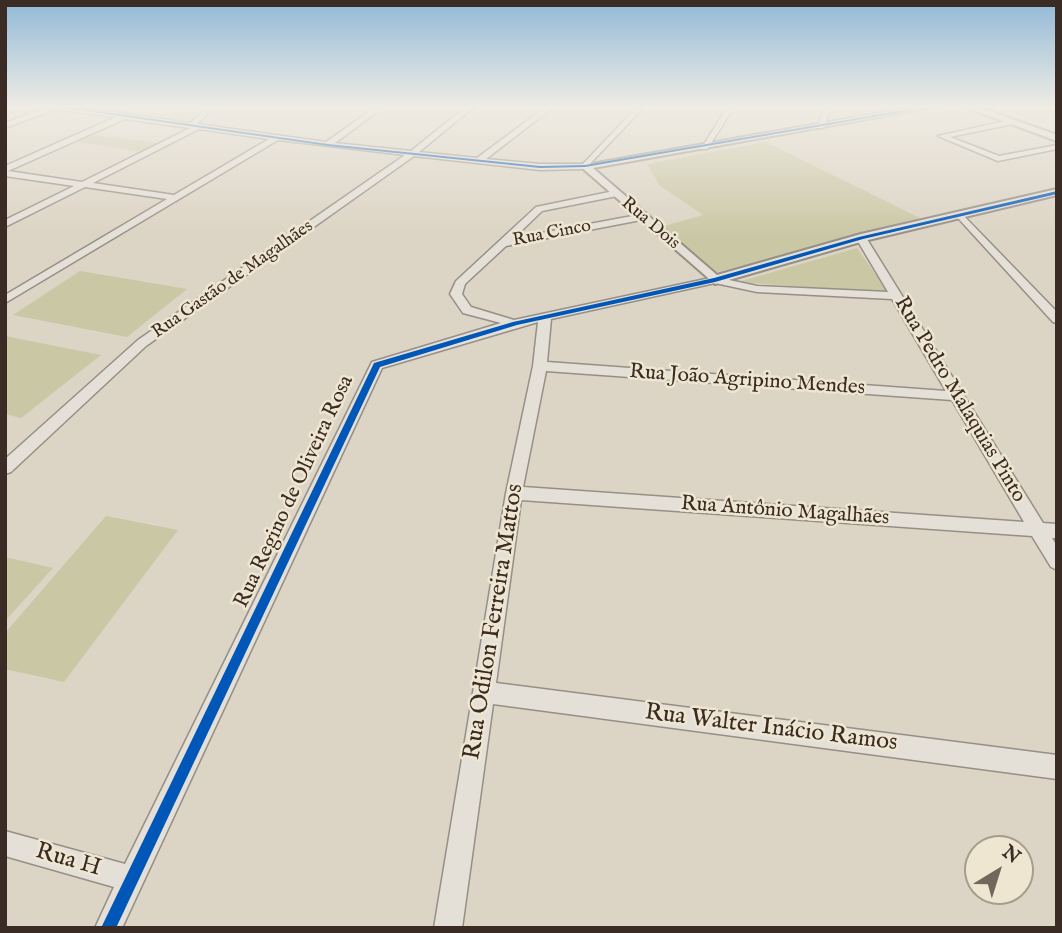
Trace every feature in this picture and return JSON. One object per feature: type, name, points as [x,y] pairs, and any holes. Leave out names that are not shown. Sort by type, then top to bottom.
[{"type":"street","points":[[5,171],[52,150]]},
{"type":"street","points":[[5,224],[149,150]]},
{"type":"street","points":[[5,300],[257,150]]},
{"type":"street","points":[[370,150],[519,167],[585,166],[683,150]]},
{"type":"street","name":"Rua Gastão de Magalhães","points":[[5,468],[142,343],[418,150]]},
{"type":"street","points":[[478,161],[493,150]]},
{"type":"street","points":[[585,166],[601,150]]},
{"type":"street","points":[[975,150],[998,159],[1045,150]]},
{"type":"street","name":"Rua Dois","points":[[585,166],[715,280]]},
{"type":"street","points":[[5,171],[177,198]]},
{"type":"street","name":"Rua Regino de Oliveira Rosa","points":[[108,928],[373,368],[382,362],[515,323],[715,280],[861,238],[1056,193]]},
{"type":"street","points":[[515,323],[467,310],[456,294],[460,283],[539,209],[614,194]]},
{"type":"street","name":"Rua Cinco","points":[[503,243],[643,216]]},
{"type":"street","points":[[961,216],[1057,319]]},
{"type":"street","name":"Rua Pedro Malaquias Pinto","points":[[861,238],[1057,562]]},
{"type":"street","points":[[715,280],[757,289],[897,296]]},
{"type":"street","name":"Rua Odilon Ferreira Mattos","points":[[449,928],[514,493],[540,366],[545,317]]},
{"type":"street","name":"Rua João Agripino Mendes","points":[[540,366],[955,396]]},
{"type":"street","name":"Rua Antônio Magalhães","points":[[514,493],[1057,531]]},
{"type":"street","name":"Rua Walter Inácio Ramos","points":[[485,692],[1057,767]]},
{"type":"street","name":"Rua H","points":[[5,843],[131,879]]},
{"type":"shaded area","points":[[725,150],[781,150],[926,221],[713,273],[661,227],[703,215],[659,185],[647,164]]},
{"type":"shaded area","points":[[857,248],[889,293],[738,282]]},
{"type":"shaded area","points":[[80,271],[187,289],[127,337],[13,315]]},
{"type":"shaded area","points":[[5,336],[101,355],[21,418],[5,414]]},
{"type":"shaded area","points":[[106,516],[178,530],[64,682],[5,669],[5,633]]},
{"type":"shaded area","points":[[5,557],[53,568],[5,621]]},
{"type":"cycle path","points":[[372,150],[540,167],[585,166],[681,150]]},
{"type":"cycle path","points":[[108,928],[377,365],[515,323],[715,280],[861,238],[1057,192]]}]
